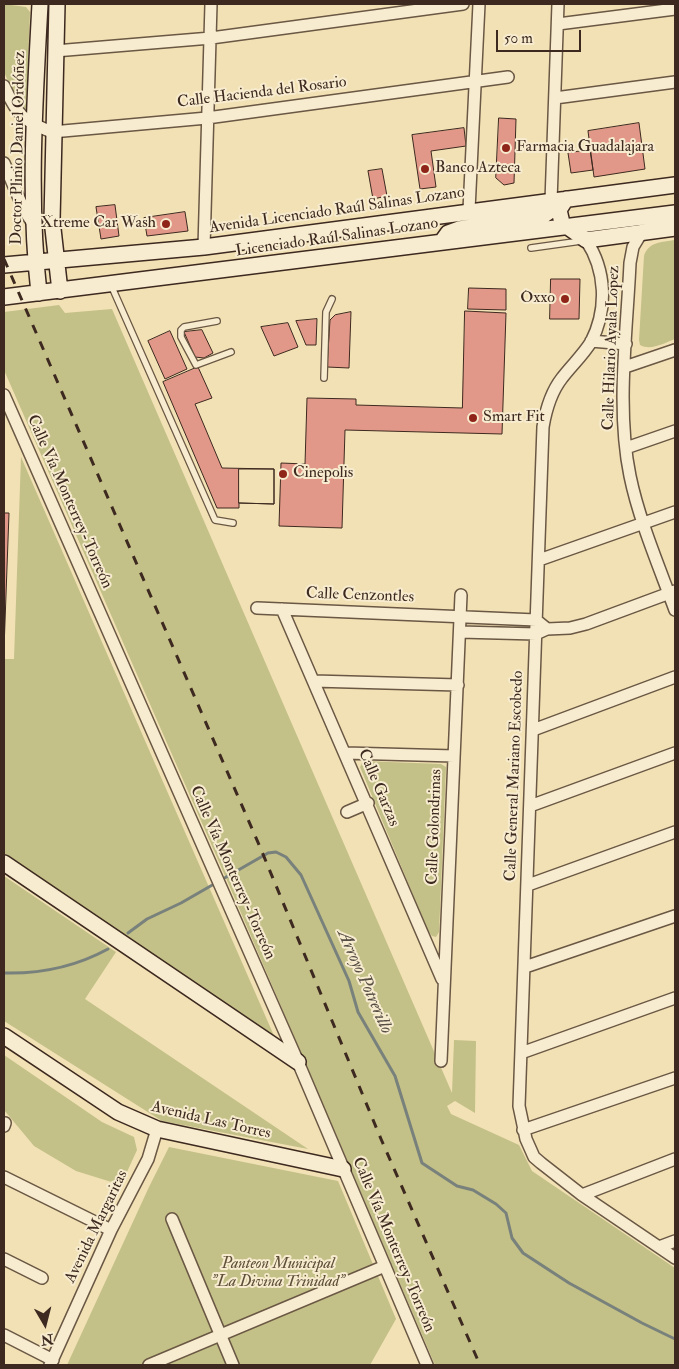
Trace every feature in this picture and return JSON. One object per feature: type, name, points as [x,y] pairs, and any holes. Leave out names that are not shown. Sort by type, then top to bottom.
[{"type":"main road","name":"Doctor Plinio Daniel Ordóñez","points":[[39,293],[35,262],[34,225],[35,125],[40,4]]},
{"type":"main road","name":"Doctor Plinio Daniel Ordóñez","points":[[57,4],[52,132],[52,220],[60,290]]},
{"type":"main road","name":"Avenida Licenciado Raúl Salinas Lozano","points":[[4,265],[204,247],[469,210],[675,185]]},
{"type":"main road","points":[[559,200],[558,210],[560,219],[565,226],[586,240],[675,228]]},
{"type":"main road","points":[[442,241],[448,233],[459,229],[543,216],[550,212],[559,200]]},
{"type":"main road","name":"Licenciado Raúl Salinas Lozano","points":[[4,297],[675,213]]},
{"type":"main road","points":[[4,863],[298,1062]]},
{"type":"main road","name":"Avenida Las Torres","points":[[4,1036],[118,1112],[157,1129],[343,1169]]},
{"type":"street","points":[[204,247],[211,4]]},
{"type":"street","points":[[55,51],[210,38],[463,4]]},
{"type":"street","points":[[469,210],[469,152],[479,4]]},
{"type":"street","points":[[558,4],[555,98],[559,200]]},
{"type":"street","points":[[558,24],[675,9]]},
{"type":"street","name":"Calle Hacienda del Rosario","points":[[52,132],[207,118],[508,77]]},
{"type":"street","points":[[555,98],[675,82]]},
{"type":"street","points":[[4,86],[20,116],[52,132]]},
{"type":"street","points":[[4,162],[24,210],[34,225]]},
{"type":"street","name":"Calle Hilario Ayala Lopez","points":[[642,232],[631,255],[625,368],[626,448],[630,478],[672,592],[675,610]]},
{"type":"street","name":"Calle General Mariano Escobedo","points":[[586,240],[598,261],[602,273],[600,312],[591,341],[555,388],[545,412],[543,427],[519,1106],[523,1130],[534,1157],[582,1195],[675,1258]]},
{"type":"street","points":[[591,341],[626,344]]},
{"type":"street","points":[[625,368],[675,350]]},
{"type":"street","name":"Calle Vía Monterrey-Torreón","points":[[4,395],[298,1062],[428,1365]]},
{"type":"street","points":[[626,448],[675,431]]},
{"type":"street","points":[[539,560],[675,512]]},
{"type":"street","points":[[460,632],[536,634],[547,629],[570,628],[586,624],[672,592]]},
{"type":"street","name":"Calle Golondrinas","points":[[441,1061],[443,980],[462,595]]},
{"type":"street","name":"Calle Cenzontles","points":[[257,608],[536,620]]},
{"type":"street","name":"Calle Garzas","points":[[282,609],[368,803],[443,980]]},
{"type":"street","points":[[536,620],[547,629]]},
{"type":"street","points":[[533,730],[675,677]]},
{"type":"street","points":[[314,681],[458,686]]},
{"type":"street","points":[[346,753],[454,756]]},
{"type":"street","points":[[530,806],[675,754]]},
{"type":"street","points":[[347,812],[368,803]]},
{"type":"street","points":[[528,885],[675,832]]},
{"type":"street","points":[[524,967],[675,916]]},
{"type":"street","points":[[521,1053],[675,998]]},
{"type":"street","points":[[523,1130],[675,1078]]},
{"type":"street","name":"Avenida Margaritas","points":[[52,1362],[112,1230],[148,1160],[157,1129]]},
{"type":"street","points":[[582,1195],[675,1159]]},
{"type":"street","points":[[4,1176],[112,1230]]},
{"type":"street","points":[[172,1219],[234,1365]]},
{"type":"street","points":[[659,1247],[675,1241]]},
{"type":"street","points":[[4,1259],[42,1278]]},
{"type":"street","points":[[149,1365],[385,1266]]},
{"type":"street","points":[[4,1335],[52,1362]]},
{"type":"lane","points":[[531,248],[586,240]]},
{"type":"lane","points":[[111,285],[215,520],[233,523]]},
{"type":"lane","points":[[324,378],[326,312],[332,300]]},
{"type":"lane","points":[[217,321],[184,327],[181,330],[181,337],[196,365],[231,352]]},
{"type":"green space","points":[[4,4],[26,7],[30,12],[26,114],[23,115],[4,72]]},
{"type":"green space","points":[[675,240],[675,339],[658,346],[644,347],[640,345],[639,340],[644,256],[652,245]]},
{"type":"green space","points":[[59,305],[65,313],[112,309],[452,1093],[454,1040],[476,1041],[475,1113],[455,1101],[447,1106],[451,1114],[519,1145],[532,1171],[675,1268],[675,1365],[435,1365],[229,885],[4,370],[4,312]]},
{"type":"green space","points":[[21,457],[275,1038],[4,854],[4,659],[14,659]]},
{"type":"green space","points":[[363,761],[441,764],[446,767],[439,932],[436,937],[432,936],[428,931],[360,767]]},
{"type":"green space","points":[[4,876],[116,952],[85,999],[308,1149],[162,1121],[4,1021]]},
{"type":"green space","points":[[4,1055],[102,1122],[134,1137],[137,1150],[121,1185],[76,1171],[34,1146],[4,1110]]},
{"type":"green space","name":"Panteon Municipal \"La Divina Trinidad\"","points":[[169,1147],[338,1181],[396,1319],[370,1365],[67,1365]]},
{"type":"building","name":"Farmacia Guadalajara","points":[[499,118],[516,119],[514,183],[504,185],[496,178]]},
{"type":"building","points":[[639,123],[645,169],[594,177],[588,131]]},
{"type":"building","name":"Banco Azteca","points":[[464,128],[466,146],[431,151],[436,187],[420,189],[412,135]]},
{"type":"building","points":[[590,150],[593,170],[571,173],[568,153]]},
{"type":"building","points":[[382,169],[387,196],[373,199],[368,171]]},
{"type":"building","points":[[115,205],[119,236],[101,239],[96,207]]},
{"type":"building","name":"Xtreme Car Wash","points":[[185,212],[188,231],[147,236],[144,218]]},
{"type":"building","name":"Oxxo","points":[[551,279],[580,279],[579,319],[550,319]]},
{"type":"building","points":[[469,288],[506,289],[506,310],[468,309]]},
{"type":"building","points":[[465,311],[506,313],[502,434],[345,430],[342,528],[279,526],[281,463],[305,464],[307,398],[356,399],[356,405],[462,408]]},
{"type":"building","points":[[351,312],[349,368],[327,367],[330,320],[335,315]]},
{"type":"building","points":[[317,319],[316,345],[306,345],[296,321]]},
{"type":"building","points":[[288,323],[298,347],[274,356],[261,327]]},
{"type":"building","points":[[202,330],[213,353],[204,358],[195,357],[184,332]]},
{"type":"building","points":[[170,331],[187,369],[165,379],[148,341]]},
{"type":"building","points":[[198,367],[212,398],[195,404],[222,468],[274,469],[274,504],[239,503],[239,508],[217,508],[163,382]]},
{"type":"building","points":[[239,469],[274,469],[274,504],[239,503]]},
{"type":"building","points":[[4,513],[9,513],[4,649]]},
{"type":"waterway","name":"Arroyo Potrerillo","points":[[128,933],[147,919],[181,903],[268,853],[276,852],[286,857],[301,875],[349,981],[358,1012],[395,1076],[422,1163],[457,1186],[473,1190],[496,1204],[506,1213],[512,1238],[523,1253],[569,1283],[675,1339]]},
{"type":"waterway","name":"Arroyo Potrerillo","points":[[4,973],[44,971],[58,968],[108,949]]},
{"type":"railway","points":[[4,259],[260,847],[381,1139],[480,1365]]},
{"type":"place","name":"Farmacia Guadalajara","points":[[506,148]]},
{"type":"place","name":"Banco Azteca","points":[[425,169]]},
{"type":"place","name":"Xtreme Car Wash","points":[[166,224]]},
{"type":"place","name":"Oxxo","points":[[565,299]]},
{"type":"place","name":"Smart Fit","points":[[473,418]]},
{"type":"place","name":"Cinepolis","points":[[283,474]]}]
